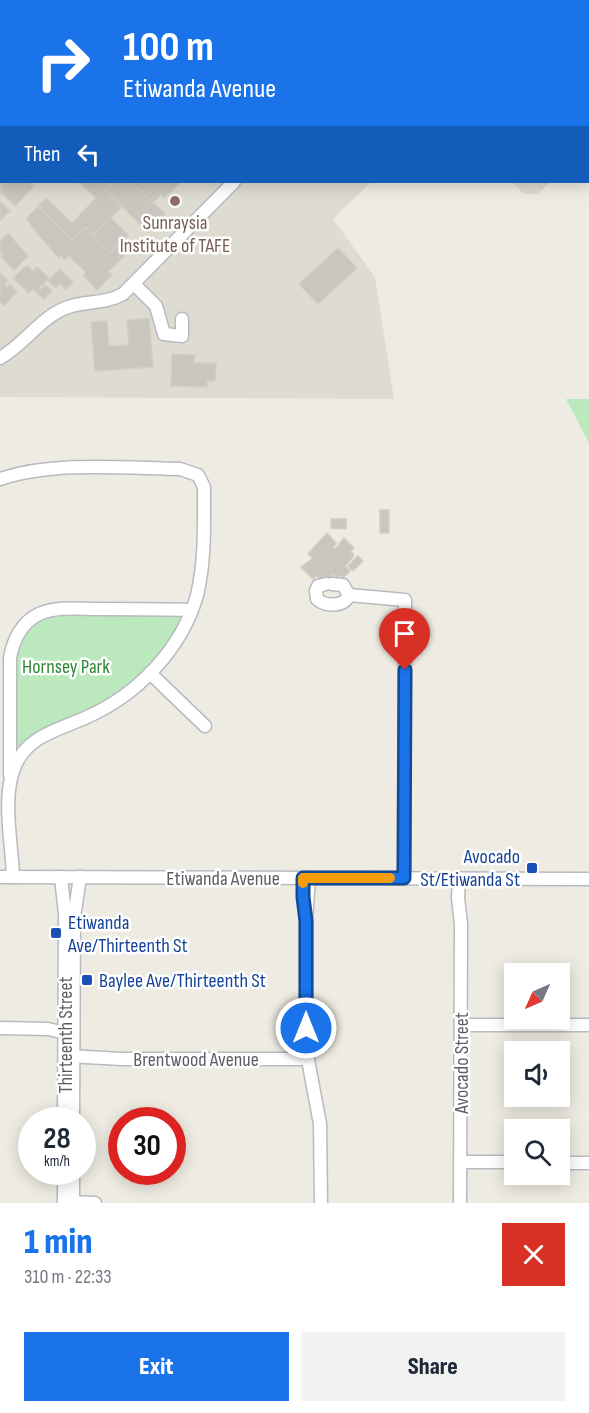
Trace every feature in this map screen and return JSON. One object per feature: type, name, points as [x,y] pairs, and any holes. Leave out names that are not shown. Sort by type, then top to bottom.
[{"type":"street","points":[[0,358],[18,346],[55,314],[75,305],[116,298],[134,284],[233,183]]},
{"type":"street","points":[[134,284],[156,306],[164,334],[182,336],[182,319]]},
{"type":"street","points":[[0,479],[26,472],[65,468],[180,469],[198,475],[204,487],[201,576],[192,610],[175,642],[150,673],[112,704],[41,736],[18,760],[9,785]]},
{"type":"street","points":[[343,585],[349,595],[346,601],[340,604],[322,603],[315,591],[318,586],[343,585]]},
{"type":"street","points":[[349,595],[405,600],[404,878]]},
{"type":"street","points":[[6,877],[9,831],[10,658],[16,636],[26,624],[40,614],[65,609],[192,610]]},
{"type":"street","points":[[150,673],[205,726]]},
{"type":"street","name":"Etiwanda Avenue","points":[[6,877],[589,879]]},
{"type":"street","name":"Thirteenth Street","points":[[61,877],[65,914],[69,1029],[65,1107]]},
{"type":"street","name":"Thirteenth Street","points":[[69,1029],[74,917],[80,877]]},
{"type":"street","points":[[306,878],[303,897],[306,921],[307,1059],[320,1124],[321,1203]]},
{"type":"street","name":"Avocado Street","points":[[460,1203],[462,878]]},
{"type":"street","points":[[461,1025],[589,1025]]},
{"type":"street","points":[[0,1028],[69,1029]]},
{"type":"street","name":"Thirteenth Street","points":[[69,1059],[73,1107]]},
{"type":"street","name":"Brentwood Avenue","points":[[69,1059],[307,1059]]},
{"type":"street","points":[[461,1162],[504,1162]]},
{"type":"street","points":[[570,1163],[589,1163]]},
{"type":"street","points":[[66,1185],[69,1202]]},
{"type":"street","points":[[69,1202],[71,1185]]},
{"type":"street","points":[[69,1202],[95,1203]]},
{"type":"shaded area","name":"Sunraysia Institute of TAFE","points":[[0,183],[370,183],[333,219],[375,277],[394,399],[0,397]]},
{"type":"shaded area","points":[[513,183],[549,183],[538,194],[524,194]]},
{"type":"green space","points":[[566,399],[589,399],[589,443]]},
{"type":"green space","name":"Hornsey Park","points":[[59,615],[178,615],[181,622],[167,645],[131,685],[101,705],[45,728],[16,752],[15,659],[17,650],[24,635],[35,624]]},
{"type":"building","points":[[0,183],[30,183],[34,186],[15,206],[2,193],[0,195]]},
{"type":"building","points":[[80,183],[112,183],[105,190],[122,207],[93,235],[85,227],[72,240],[38,206],[46,198],[72,223],[96,198]]},
{"type":"building","points":[[112,183],[133,183],[165,214],[148,232],[105,190]]},
{"type":"building","points":[[133,183],[180,183],[164,198],[161,195],[153,203]]},
{"type":"building","points":[[0,203],[10,211],[0,221]]},
{"type":"building","points":[[38,206],[72,240],[85,227],[110,253],[119,245],[127,253],[108,272],[112,275],[97,290],[83,275],[86,272],[69,256],[65,260],[61,256],[59,258],[30,225],[26,219]]},
{"type":"building","points":[[111,218],[128,235],[110,253],[93,235]]},
{"type":"building","points":[[8,233],[28,256],[14,270],[1,257],[3,255],[0,251],[0,241]]},
{"type":"building","points":[[338,248],[357,268],[318,304],[299,284]]},
{"type":"building","points":[[27,265],[33,271],[37,267],[49,278],[39,288],[40,290],[45,285],[52,291],[44,299],[33,289],[29,293],[13,278]]},
{"type":"building","points":[[60,269],[73,282],[66,290],[60,284],[56,288],[48,281]]},
{"type":"building","points":[[0,273],[8,281],[4,285],[7,287],[10,284],[17,292],[4,306],[0,302]]},
{"type":"building","points":[[149,318],[153,367],[95,371],[91,322],[107,321],[109,346],[129,345],[127,320]]},
{"type":"building","points":[[172,354],[195,355],[194,363],[216,363],[215,381],[207,381],[207,387],[171,386]]},
{"type":"building","points":[[380,510],[389,510],[389,533],[380,533]]},
{"type":"building","points":[[331,519],[346,519],[346,529],[331,528]]},
{"type":"building","points":[[327,533],[336,543],[333,547],[335,549],[344,538],[354,548],[351,551],[354,556],[345,566],[350,571],[343,578],[340,575],[337,578],[332,575],[332,589],[325,589],[325,576],[321,580],[317,576],[313,579],[301,567],[313,558],[308,554]]},
{"type":"building","points":[[358,556],[363,561],[353,571],[348,566]]},
{"type":"slow traffic","points":[[303,883],[303,878],[390,878]]},
{"type":"place","name":"Sunraysia Institute of TAFE","points":[[175,201]]},
{"type":"place","name":"Avocado St/Etiwanda St","points":[[532,868]]},
{"type":"place","name":"Etiwanda Ave/Thirteenth St","points":[[56,933]]},
{"type":"place","name":"Baylee Ave/Thirteenth St","points":[[87,980]]},
{"type":"route","points":[[306,1028],[306,921],[303,878],[404,878],[405,670]]}]
